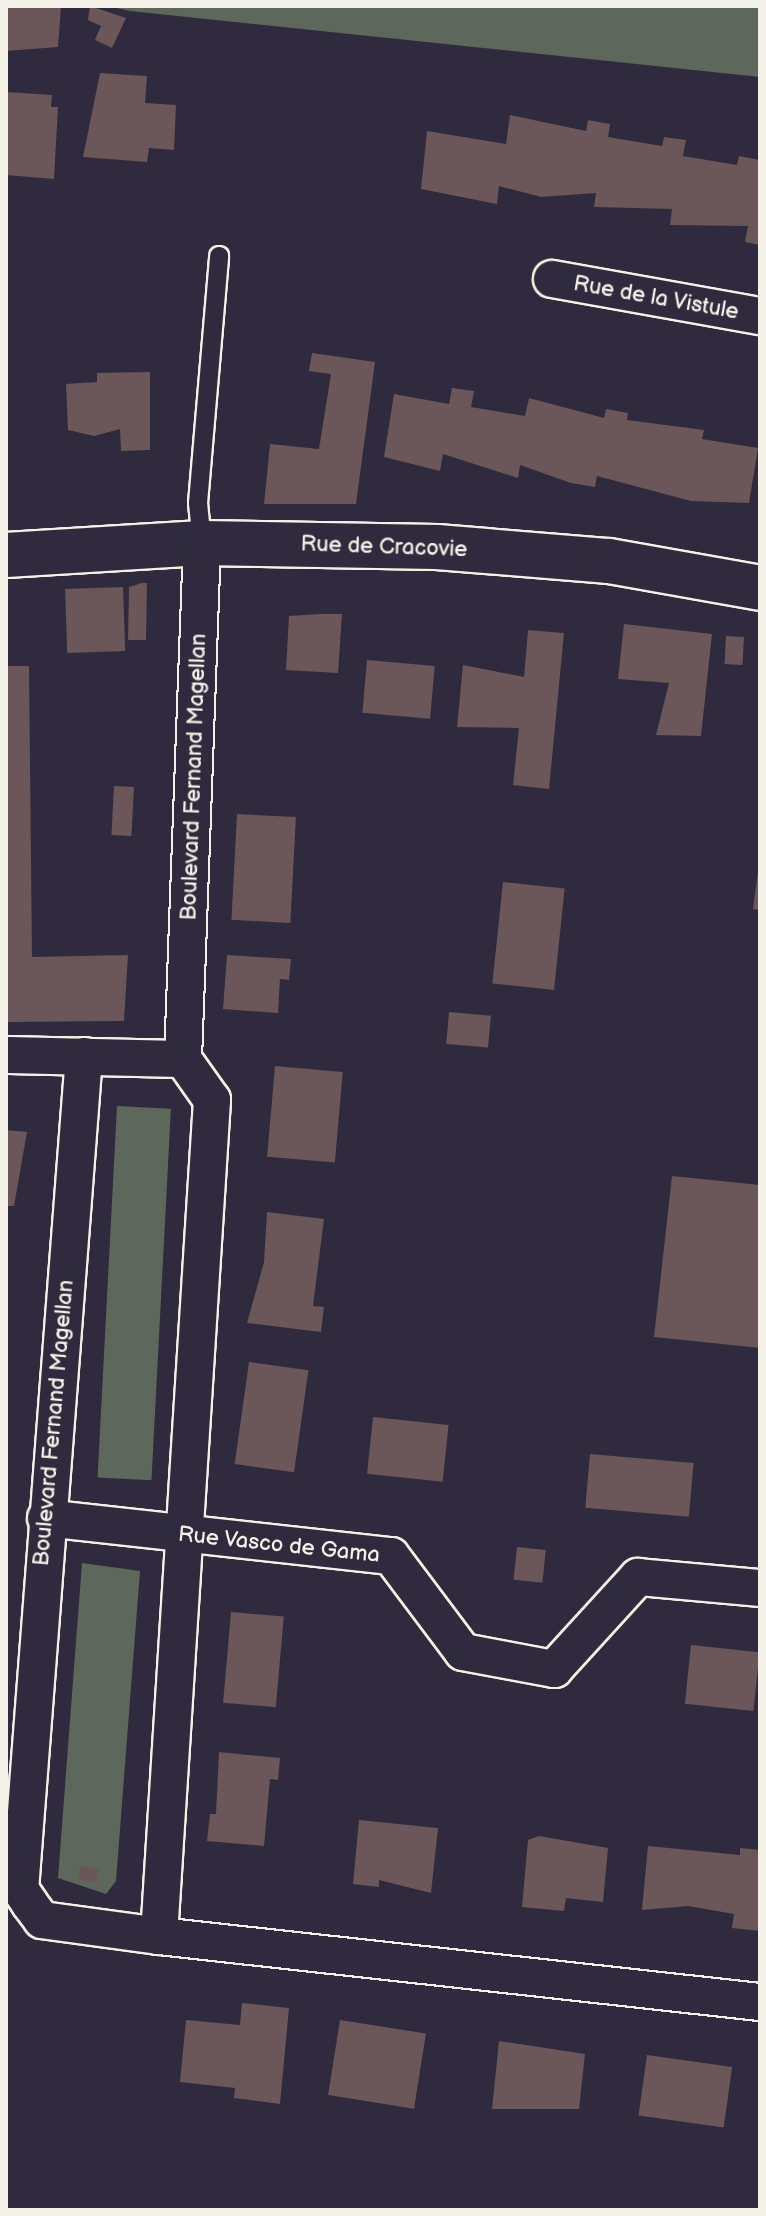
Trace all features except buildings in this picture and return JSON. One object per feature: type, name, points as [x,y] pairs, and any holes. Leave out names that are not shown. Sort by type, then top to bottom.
[{"type":"street","name":"Rue de la Vistule","points":[[552,279],[760,316]]},
{"type":"street","name":"Rue de Cracovie","points":[[6,555],[202,543],[452,548],[609,561],[760,588]]},
{"type":"street","name":"Boulevard Fernand Magellan","points":[[183,1059],[202,543]]},
{"type":"street","points":[[6,1055],[183,1059],[212,1100],[190,1536],[159,1936],[760,2002]]},
{"type":"street","name":"Boulevard Fernand Magellan","points":[[84,1056],[46,1518],[20,1889],[42,1920],[159,1936]]},
{"type":"street","name":"Rue Vasco de Gama","points":[[46,1518],[391,1556],[463,1652],[554,1669],[638,1577],[760,1588]]},
{"type":"lane","points":[[202,543],[198,503],[219,256]]},
{"type":"green space","points":[[107,6],[760,6],[760,77],[130,11]]},
{"type":"green space","points":[[117,1106],[171,1109],[151,1480],[98,1477]]},
{"type":"green space","points":[[82,1563],[140,1571],[116,1881],[106,1894],[58,1878]]}]
